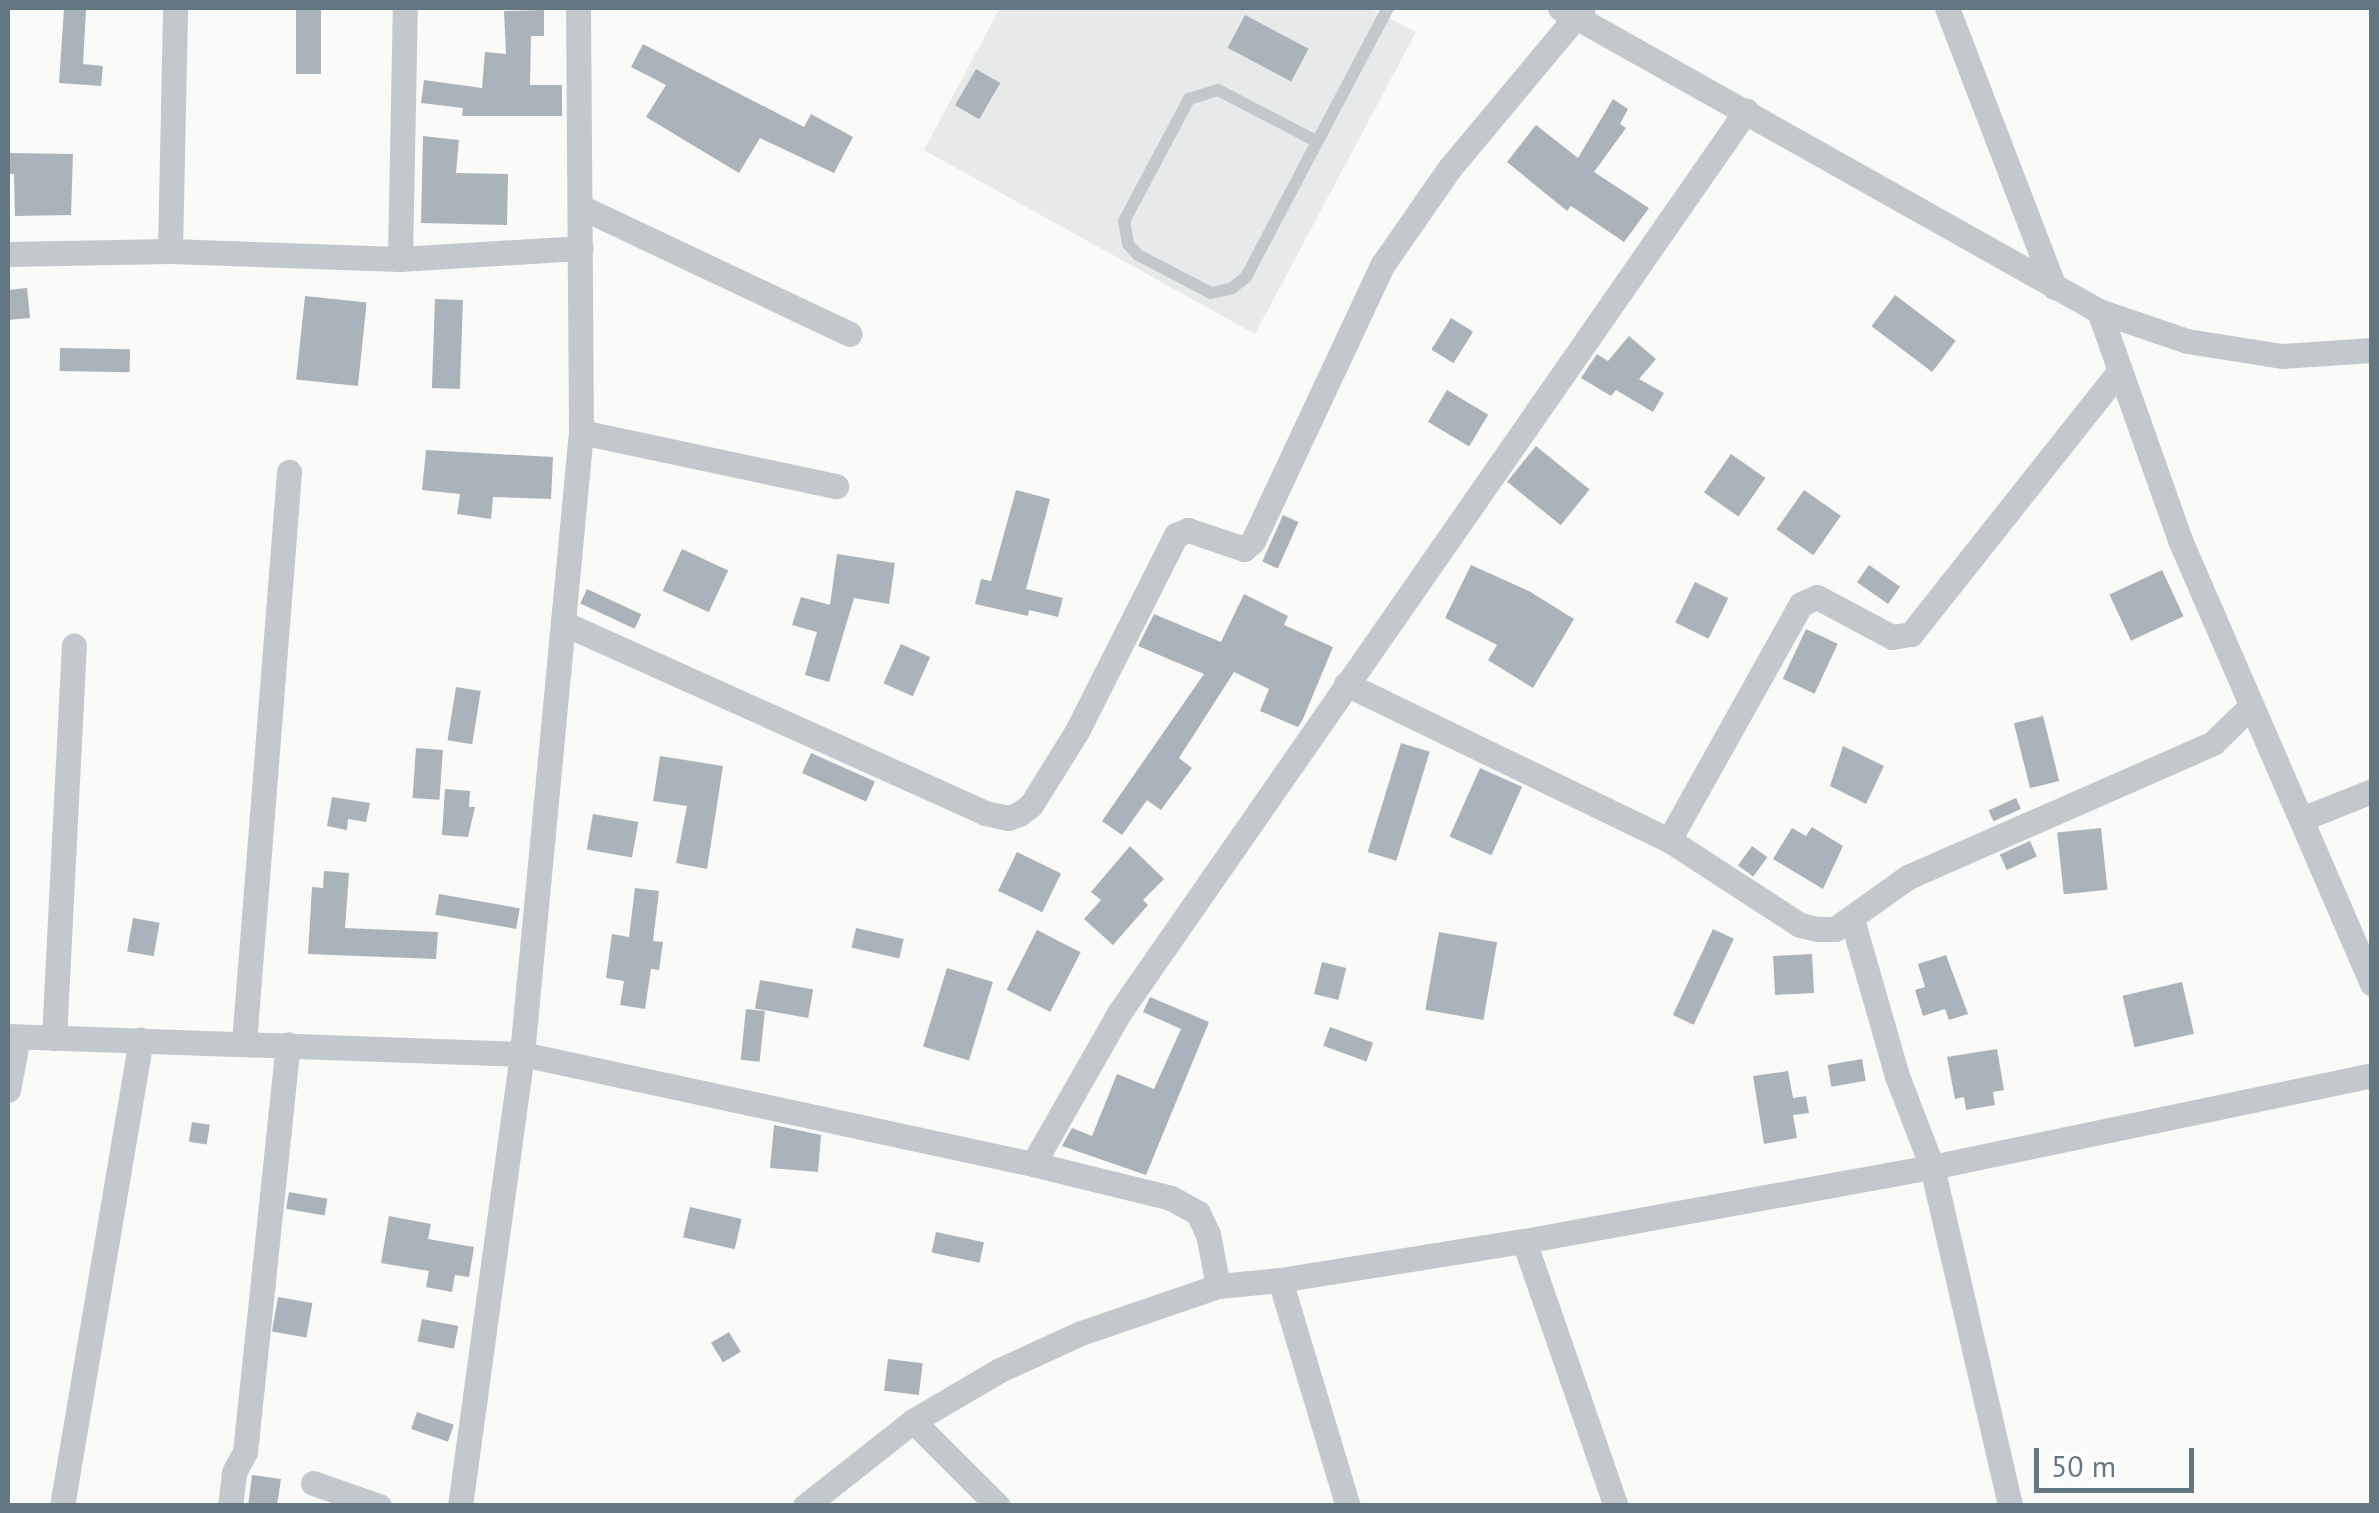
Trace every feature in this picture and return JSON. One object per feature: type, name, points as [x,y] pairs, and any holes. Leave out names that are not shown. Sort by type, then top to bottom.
[{"type":"street","points":[[170,251],[175,8]]},
{"type":"street","points":[[400,259],[405,8]]},
{"type":"street","points":[[460,1506],[522,1054],[581,432],[578,8]]},
{"type":"street","points":[[1946,8],[2054,287]]},
{"type":"street","points":[[564,623],[985,813],[1008,818],[1019,814],[1030,804],[1077,731],[1176,535],[1188,530],[1244,549],[1253,541],[1383,264],[1449,169],[1573,11],[2099,312],[2188,341],[2282,356],[2372,350]]},
{"type":"street","points":[[1033,1164],[1119,1013],[1746,111]]},
{"type":"street","points":[[581,207],[850,334]]},
{"type":"street","points":[[8,254],[170,251],[400,259],[581,248]]},
{"type":"street","points":[[2099,312],[2180,540],[2304,818],[2372,983]]},
{"type":"street","points":[[1669,840],[1801,604],[1818,598],[1892,637],[1911,634],[2119,372]]},
{"type":"street","points":[[581,432],[836,486]]},
{"type":"street","points":[[244,1043],[288,472]]},
{"type":"street","points":[[54,1038],[74,646]]},
{"type":"street","points":[[1346,684],[1669,840],[1800,924],[1834,929],[1908,877],[2212,743],[2251,706]]},
{"type":"street","points":[[2304,818],[2372,791]]},
{"type":"street","points":[[1852,918],[1897,1076],[1932,1167],[2010,1506]]},
{"type":"street","points":[[8,1090],[13,1036],[522,1054],[1033,1164],[1171,1198],[1198,1213],[1208,1234],[1218,1286]]},
{"type":"street","points":[[62,1506],[142,1040]]},
{"type":"street","points":[[230,1506],[234,1472],[245,1452],[288,1044]]},
{"type":"street","points":[[805,1506],[912,1421],[1000,1370],[1081,1333],[1218,1286],[1280,1280],[1524,1241],[1932,1167],[2372,1075]]},
{"type":"street","points":[[1524,1241],[1616,1506]]},
{"type":"street","points":[[1280,1280],[1348,1506]]},
{"type":"street","points":[[912,1421],[998,1506]]},
{"type":"street","points":[[313,1483],[379,1506]]},
{"type":"lane","points":[[1316,141],[1218,90],[1189,99],[1124,221],[1128,244],[1138,255],[1211,293],[1232,288],[1246,278],[1388,8]]},
{"type":"shaded area","points":[[1000,8],[1369,8],[1416,32],[1255,334],[924,150]]},
{"type":"building","points":[[296,8],[321,8],[321,74],[296,74]]},
{"type":"building","points":[[64,9],[86,10],[83,64],[103,66],[101,86],[59,83]]},
{"type":"building","points":[[544,10],[544,36],[531,36],[530,85],[562,85],[562,116],[462,116],[463,108],[421,103],[424,80],[482,88],[485,52],[506,54],[504,11]]},
{"type":"building","points":[[1245,15],[1309,49],[1291,81],[1228,48]]},
{"type":"building","points":[[643,44],[804,127],[811,114],[853,137],[834,173],[760,138],[739,173],[646,117],[666,85],[631,67]]},
{"type":"building","points":[[976,69],[1000,83],[979,119],[955,105]]},
{"type":"building","points":[[1613,99],[1628,109],[1620,124],[1626,128],[1594,172],[1649,208],[1624,242],[1571,206],[1567,211],[1507,162],[1536,125],[1578,158]]},
{"type":"building","points":[[423,136],[459,140],[456,173],[508,174],[507,225],[421,223]]},
{"type":"building","points":[[8,153],[73,154],[71,215],[15,216],[14,174],[8,174]]},
{"type":"building","points":[[27,288],[30,318],[8,320],[8,290]]},
{"type":"building","points":[[1895,295],[1956,341],[1932,372],[1872,326]]},
{"type":"building","points":[[305,296],[367,302],[358,386],[296,380]]},
{"type":"building","points":[[435,299],[463,300],[460,389],[432,388]]},
{"type":"building","points":[[1451,318],[1473,332],[1453,363],[1431,349]]},
{"type":"building","points":[[1629,336],[1656,359],[1639,379],[1664,393],[1653,412],[1616,390],[1611,396],[1581,378],[1597,354],[1608,361]]},
{"type":"building","points":[[60,348],[130,349],[130,372],[60,371]]},
{"type":"building","points":[[1447,390],[1488,415],[1469,446],[1428,422]]},
{"type":"building","points":[[1536,446],[1590,489],[1561,525],[1507,482]]},
{"type":"building","points":[[426,450],[553,457],[551,499],[493,497],[491,519],[457,514],[460,494],[422,490]]},
{"type":"building","points":[[1731,454],[1765,478],[1738,517],[1704,493]]},
{"type":"building","points":[[1016,490],[1050,499],[1026,589],[1063,598],[1058,617],[1029,610],[1028,616],[975,604],[981,579],[991,581]]},
{"type":"building","points":[[1804,490],[1841,516],[1813,555],[1776,529]]},
{"type":"building","points":[[1283,515],[1299,522],[1278,569],[1262,562]]},
{"type":"building","points":[[682,549],[728,571],[709,612],[663,591]]},
{"type":"building","points":[[837,554],[895,563],[889,604],[854,598],[829,682],[805,675],[817,632],[792,625],[801,597],[830,605]]},
{"type":"building","points":[[1471,565],[1529,591],[1574,619],[1533,688],[1488,660],[1497,645],[1445,618]]},
{"type":"building","points":[[1869,565],[1900,587],[1888,604],[1857,582]]},
{"type":"building","points":[[2162,570],[2184,616],[2131,641],[2109,595]]},
{"type":"building","points":[[1695,582],[1728,598],[1709,639],[1675,622]]},
{"type":"building","points":[[587,589],[641,614],[635,629],[580,604]]},
{"type":"building","points":[[1244,594],[1288,616],[1284,625],[1333,647],[1303,719],[1298,727],[1260,711],[1269,689],[1234,672],[1179,758],[1192,768],[1161,810],[1147,800],[1122,835],[1102,821],[1204,674],[1138,646],[1154,614],[1221,642]]},
{"type":"building","points":[[1806,629],[1838,644],[1814,694],[1783,679]]},
{"type":"building","points":[[901,644],[930,657],[913,696],[884,683]]},
{"type":"building","points":[[456,687],[481,691],[472,744],[448,740]]},
{"type":"building","points":[[2043,716],[2059,781],[2030,788],[2014,723]]},
{"type":"building","points":[[1401,743],[1430,752],[1396,861],[1368,852]]},
{"type":"building","points":[[1843,746],[1884,766],[1866,804],[1830,786]]},
{"type":"building","points":[[416,748],[443,750],[439,800],[413,798]]},
{"type":"building","points":[[811,753],[875,781],[866,802],[802,773]]},
{"type":"building","points":[[660,756],[723,766],[707,869],[676,863],[687,806],[653,801]]},
{"type":"building","points":[[1480,768],[1522,787],[1492,855],[1449,837]]},
{"type":"building","points":[[445,789],[470,791],[469,807],[475,807],[468,837],[442,835]]},
{"type":"building","points":[[332,797],[370,803],[366,822],[348,819],[347,830],[327,826]]},
{"type":"building","points":[[2016,798],[2021,809],[1993,821],[1989,810]]},
{"type":"building","points":[[593,814],[638,822],[632,857],[587,849]]},
{"type":"building","points":[[1812,827],[1843,846],[1823,889],[1773,859],[1792,828],[1806,836]]},
{"type":"building","points":[[2101,828],[2107,890],[2064,894],[2057,833]]},
{"type":"building","points":[[2030,841],[2037,857],[2007,870],[2000,854]]},
{"type":"building","points":[[1130,846],[1164,879],[1143,900],[1148,905],[1113,945],[1084,919],[1101,900],[1091,892]]},
{"type":"building","points":[[1752,846],[1767,857],[1753,877],[1738,865]]},
{"type":"building","points":[[1017,852],[1061,873],[1042,912],[998,891]]},
{"type":"building","points":[[324,871],[349,873],[345,928],[438,932],[436,959],[308,954],[312,887],[323,888]]},
{"type":"building","points":[[635,888],[659,891],[653,941],[663,942],[659,970],[651,969],[645,1009],[620,1005],[624,981],[606,978],[612,934],[629,937]]},
{"type":"building","points":[[439,894],[520,908],[516,929],[435,915]]},
{"type":"building","points":[[133,918],[160,923],[154,956],[127,951]]},
{"type":"building","points":[[856,928],[904,939],[899,959],[852,947]]},
{"type":"building","points":[[1713,929],[1734,939],[1694,1025],[1673,1015]]},
{"type":"building","points":[[1037,930],[1081,952],[1050,1012],[1007,990]]},
{"type":"building","points":[[1439,932],[1497,942],[1483,1020],[1425,1010]]},
{"type":"building","points":[[1812,954],[1814,993],[1775,995],[1773,956]]},
{"type":"building","points":[[1946,955],[1968,1014],[1949,1020],[1945,1009],[1923,1016],[1915,990],[1925,987],[1918,964]]},
{"type":"building","points":[[1322,962],[1346,968],[1338,1000],[1314,994]]},
{"type":"building","points":[[947,968],[993,982],[969,1060],[923,1046]]},
{"type":"building","points":[[760,980],[813,989],[808,1018],[755,1009]]},
{"type":"building","points":[[2182,982],[2194,1034],[2134,1047],[2123,996]]},
{"type":"building","points":[[1150,997],[1209,1022],[1146,1175],[1062,1146],[1072,1128],[1092,1136],[1117,1074],[1154,1089],[1181,1029],[1143,1012]]},
{"type":"building","points":[[746,1009],[765,1011],[760,1062],[741,1060]]},
{"type":"building","points":[[1330,1027],[1373,1043],[1366,1062],[1323,1046]]},
{"type":"building","points":[[1997,1049],[2004,1090],[1993,1092],[1995,1105],[1966,1110],[1964,1097],[1955,1099],[1947,1057]]},
{"type":"building","points":[[1862,1059],[1866,1081],[1831,1087],[1828,1065]]},
{"type":"building","points":[[1788,1071],[1793,1098],[1806,1096],[1809,1113],[1793,1115],[1797,1138],[1764,1144],[1753,1076]]},
{"type":"building","points":[[192,1122],[210,1125],[207,1145],[189,1142]]},
{"type":"building","points":[[774,1125],[821,1135],[818,1172],[770,1168]]},
{"type":"building","points":[[289,1192],[327,1199],[324,1216],[286,1209]]},
{"type":"building","points":[[690,1207],[742,1219],[735,1249],[683,1237]]},
{"type":"building","points":[[389,1216],[431,1224],[428,1239],[474,1247],[469,1277],[455,1275],[452,1292],[426,1287],[429,1271],[381,1263]]},
{"type":"building","points":[[936,1232],[984,1242],[980,1263],[932,1253]]},
{"type":"building","points":[[278,1297],[312,1303],[306,1338],[272,1331]]},
{"type":"building","points":[[422,1319],[458,1326],[454,1349],[418,1342]]},
{"type":"building","points":[[729,1332],[741,1352],[723,1363],[711,1343]]},
{"type":"building","points":[[888,1359],[923,1363],[919,1395],[884,1391]]},
{"type":"building","points":[[417,1412],[454,1425],[448,1442],[411,1429]]},
{"type":"building","points":[[252,1475],[281,1479],[277,1506],[248,1506]]}]
